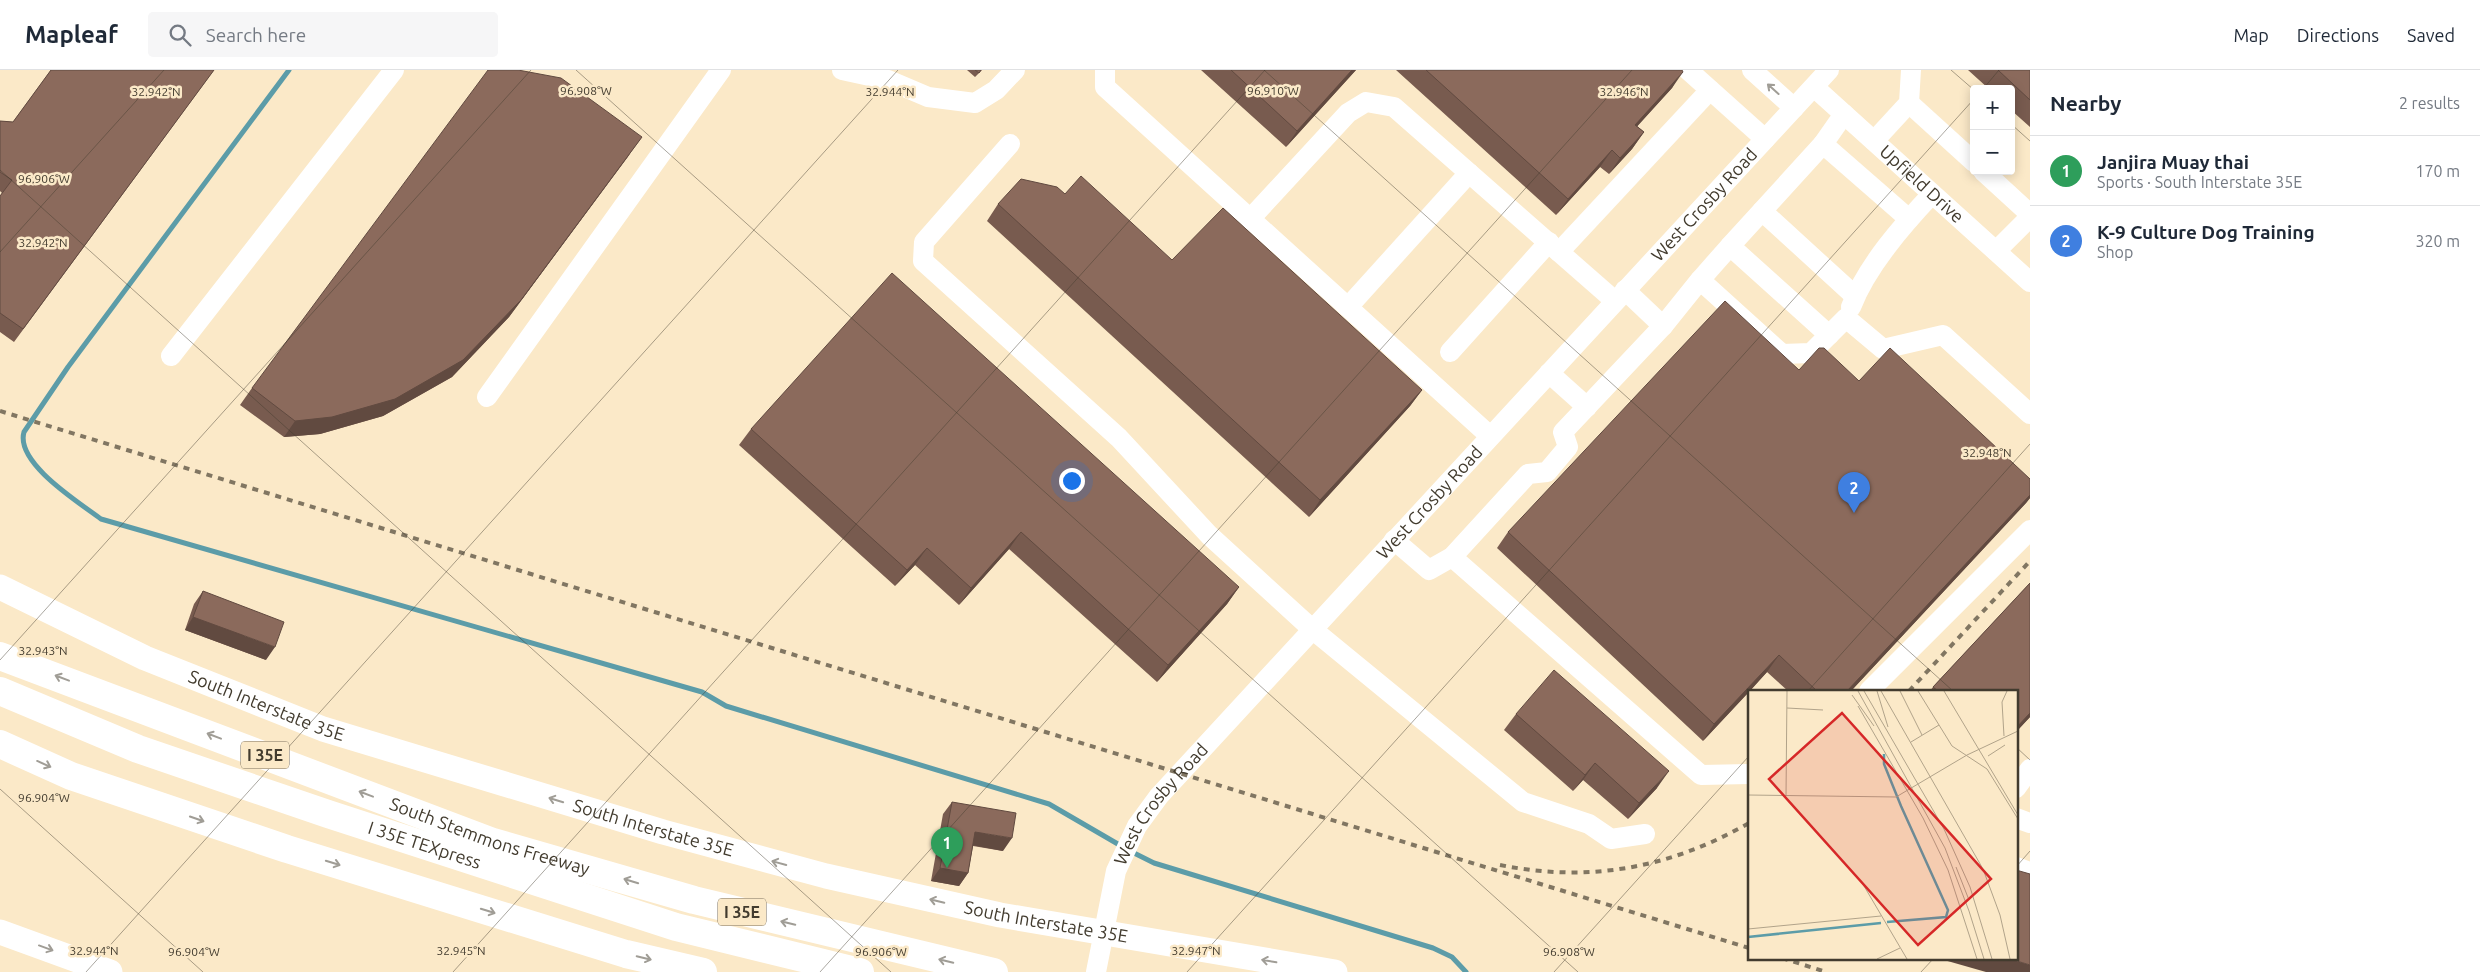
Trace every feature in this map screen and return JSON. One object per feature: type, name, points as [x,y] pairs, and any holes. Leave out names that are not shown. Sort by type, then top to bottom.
[{"type":"highway","points":[[0,647],[36,668]]},
{"type":"highway","name":"South Stemmons Freeway","points":[[0,656],[494,842],[694,900],[994,972]]},
{"type":"highway","name":"I 35E TEXpress","points":[[0,691],[138,749],[328,814],[676,927],[860,972]]},
{"type":"highway","points":[[0,744],[71,776],[287,849],[626,954],[703,972]]},
{"type":"main road","name":"South Interstate 35E","points":[[0,587],[145,658],[323,729],[663,832],[826,876],[1000,915],[1334,972]]},
{"type":"main road","points":[[0,932],[110,972]]},
{"type":"street","points":[[171,356],[394,70]]},
{"type":"street","points":[[487,397],[721,70]]},
{"type":"street","points":[[842,70],[888,80],[928,97],[975,103],[996,90],[1015,70]]},
{"type":"street","points":[[1105,70],[1105,88],[1490,436]]},
{"type":"street","points":[[1688,70],[1765,139]]},
{"type":"street","points":[[1752,70],[1794,108]]},
{"type":"street","name":"West Crosby Road","points":[[1096,972],[1116,872],[1137,826],[1180,772],[1830,70]]},
{"type":"street","points":[[1874,141],[1909,103],[1911,70]]},
{"type":"street","name":"Upfield Drive","points":[[1814,87],[2030,282]]},
{"type":"street","points":[[1450,352],[1710,90]]},
{"type":"street","points":[[1250,218],[1348,113],[1366,102],[1394,106],[1554,247],[1663,326]]},
{"type":"street","points":[[1909,103],[1970,158]]},
{"type":"street","points":[[1394,540],[1429,570],[1452,557],[1528,474],[1547,472],[1568,447],[1563,432],[1663,326],[1730,246],[1824,144],[1844,114]]},
{"type":"street","points":[[1010,144],[924,242],[923,261],[1119,438],[1209,535],[1312,629],[1523,802],[1589,824],[1611,839],[1645,834]]},
{"type":"street","points":[[1824,144],[1909,219]]},
{"type":"street","points":[[1348,307],[1469,173]]},
{"type":"street","points":[[1987,175],[2030,215],[1996,251]]},
{"type":"street","points":[[1700,280],[1782,354],[1811,353],[1846,318],[1855,296],[1909,219],[1932,194]]},
{"type":"street","points":[[1762,211],[1855,296]]},
{"type":"street","points":[[1730,246],[1829,335]]},
{"type":"street","points":[[1846,318],[1882,349],[1942,335],[2030,414]]},
{"type":"street","points":[[1549,372],[1587,407]]},
{"type":"street","points":[[1870,690],[2030,530]]},
{"type":"street","points":[[1452,557],[1701,775],[1748,774]]},
{"type":"street","points":[[2018,785],[2030,769]]},
{"type":"street","points":[[2018,819],[2030,823]]},
{"type":"building","points":[[51,70],[214,70],[23,329],[0,313],[0,196],[12,180],[0,172],[0,121],[13,122]]},
{"type":"building","points":[[488,70],[518,70],[561,78],[642,137],[521,300],[463,360],[395,399],[332,417],[295,421],[252,388]]},
{"type":"building","points":[[1231,70],[1352,70],[1297,131]]},
{"type":"building","points":[[1426,70],[1682,70],[1683,72],[1635,125],[1644,132],[1620,158],[1612,150],[1568,199]]},
{"type":"building","points":[[1998,70],[2030,70],[2030,100],[2015,85]]},
{"type":"building","points":[[1081,176],[1172,260],[1223,208],[1422,390],[1320,500],[998,204],[1021,179],[1057,187],[1065,194]]},
{"type":"building","points":[[892,273],[1239,587],[1168,665],[1021,532],[971,588],[927,548],[907,570],[751,429]]},
{"type":"building","points":[[1725,301],[1799,370],[1819,348],[1824,348],[1859,381],[1890,348],[2030,479],[2030,495],[1848,690],[1816,690],[1779,655],[1714,724],[1508,532]]},
{"type":"building","points":[[2030,583],[2030,713],[2018,726],[2018,690],[1937,690],[1933,687]]},
{"type":"building","points":[[203,591],[284,622],[275,647],[193,617]]},
{"type":"building","points":[[1554,670],[1669,771],[1639,803],[1595,763],[1585,775],[1516,714]]},
{"type":"building","points":[[952,802],[1016,813],[1012,838],[975,832],[968,873],[940,868]]},
{"type":"building","points":[[2018,871],[2030,874],[2030,965],[2014,960],[2018,960]]},
{"type":"waterway","points":[[289,70],[68,367],[24,432],[24,444],[29,456],[51,481],[101,519],[702,692],[726,706],[1049,804],[1123,847]]},
{"type":"waterway","points":[[1130,851],[1154,863],[1433,948],[1452,957],[1466,972]]},
{"type":"railway","points":[[0,411],[1748,948]]},
{"type":"railway","points":[[1910,690],[2030,561]]},
{"type":"railway","points":[[1500,865],[1566,872],[1629,868],[1689,851],[1748,824]]},
{"type":"railway","points":[[1788,960],[1826,972]]},
{"type":"place","name":"K-9 Culture Dog Training","points":[[1854,513]]},
{"type":"place","name":"Janjira Muay thai","points":[[947,868]]}]
